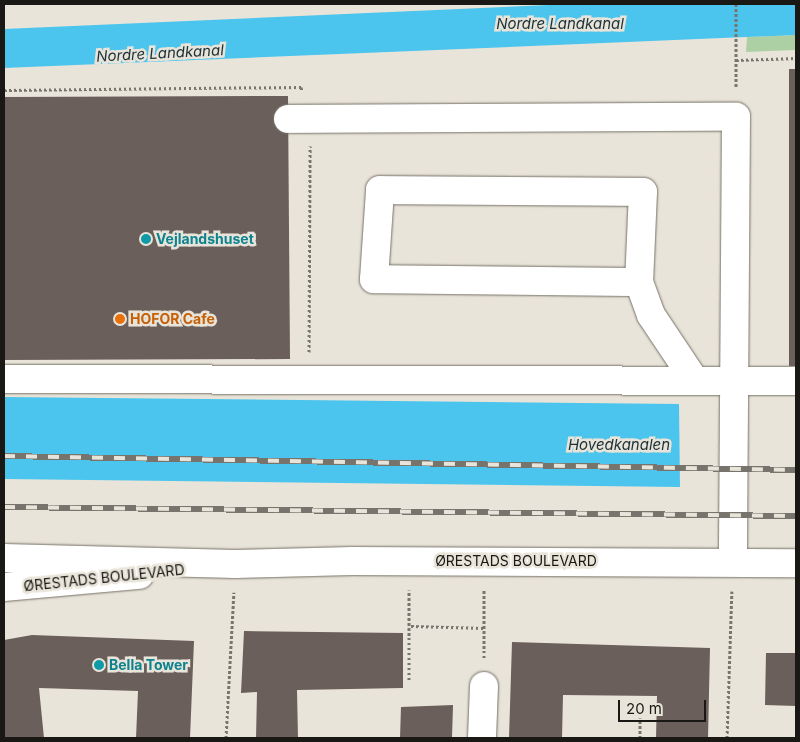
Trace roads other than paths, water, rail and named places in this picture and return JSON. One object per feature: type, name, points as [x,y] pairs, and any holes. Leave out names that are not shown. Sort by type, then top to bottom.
[{"type":"street","points":[[299,118],[736,118],[734,562]]},
{"type":"street","points":[[639,282],[374,279],[380,190],[643,192],[639,282],[651,315],[695,381]]},
{"type":"street","points":[[4,379],[796,381]]},
{"type":"street","name":"ØRESTADS BOULEVARD","points":[[4,558],[235,564],[484,561],[796,563]]},
{"type":"street","name":"ØRESTADS BOULEVARD","points":[[4,586],[235,564]]},
{"type":"street","points":[[482,738],[484,686]]},
{"type":"water","name":"Nordre Landkanal","points":[[572,4],[796,4],[796,35],[4,68],[4,29]]},
{"type":"water","name":"Hovedkanalen","points":[[4,397],[679,404],[680,487],[4,479]]},
{"type":"railway","points":[[4,456],[796,470]]},
{"type":"railway","points":[[4,507],[796,516]]},
{"type":"place","name":"Vejlandshuset","points":[[146,239]]},
{"type":"place","name":"HOFOR Cafe","points":[[120,319]]},
{"type":"place","name":"Bella Tower","points":[[99,665]]}]
